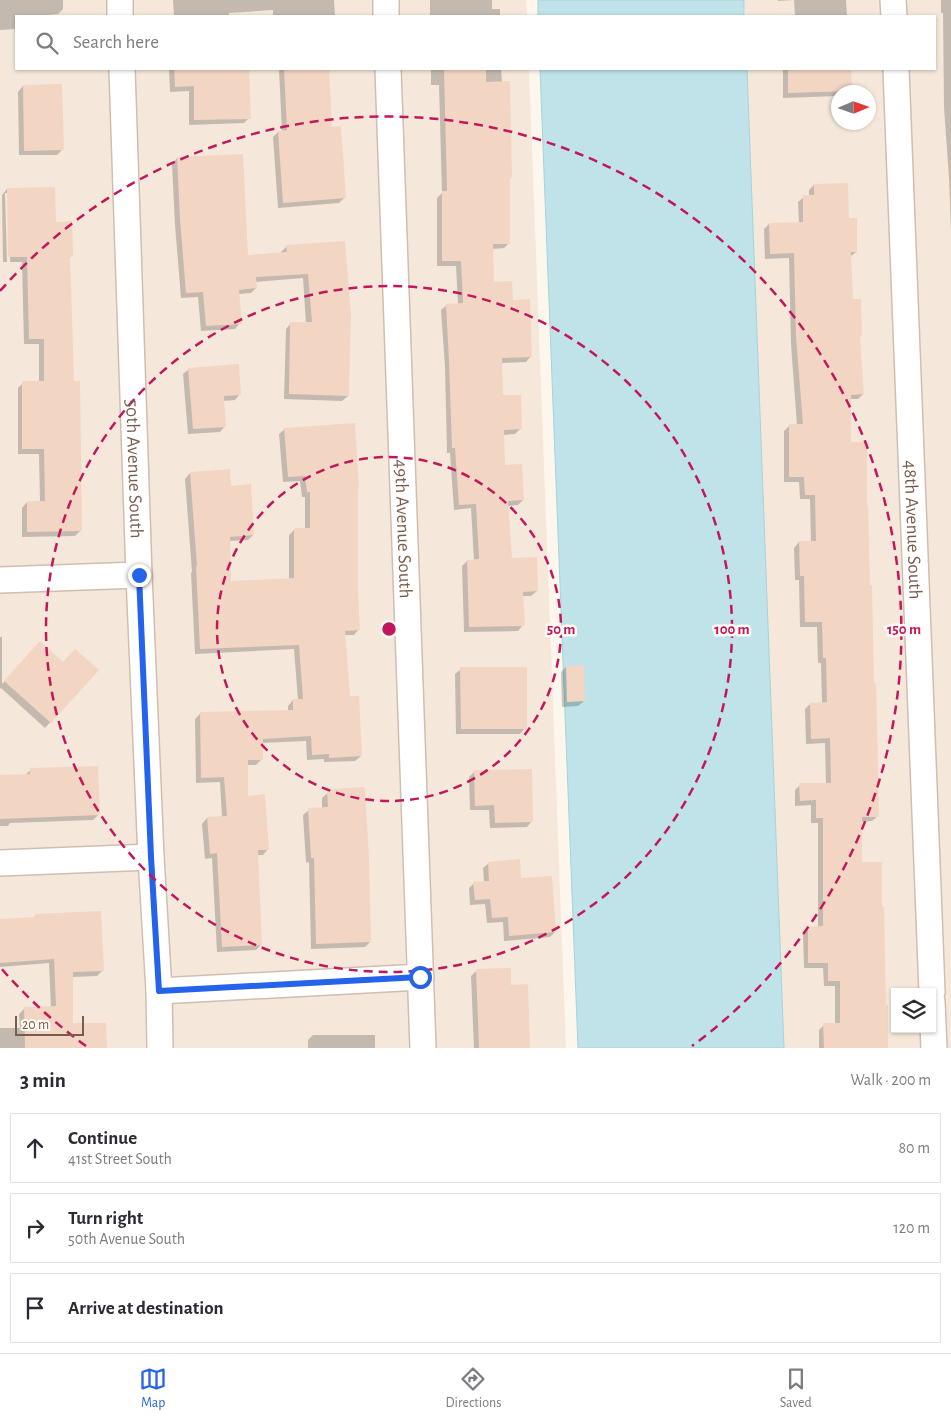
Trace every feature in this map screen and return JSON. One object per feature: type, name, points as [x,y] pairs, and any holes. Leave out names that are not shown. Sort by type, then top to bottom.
[{"type":"street","points":[[120,0],[120,15]]},
{"type":"street","points":[[386,0],[386,15]]},
{"type":"street","points":[[893,0],[894,15]]},
{"type":"street","name":"50th Avenue South","points":[[122,70],[139,575],[151,857],[159,991],[160,1048]]},
{"type":"street","name":"49th Avenue South","points":[[388,70],[423,1048]]},
{"type":"street","name":"48th Avenue South","points":[[896,70],[932,988]]},
{"type":"street","points":[[0,580],[139,575]]},
{"type":"street","points":[[0,863],[151,857]]},
{"type":"street","points":[[159,991],[420,977]]},
{"type":"street","points":[[933,1033],[934,1048]]},
{"type":"shaded area","points":[[0,0],[106,0],[107,15],[15,15],[15,70],[109,70],[125,564],[0,569]]},
{"type":"shaded area","points":[[133,0],[372,0],[373,15],[134,15]]},
{"type":"shaded area","points":[[399,0],[526,0],[527,15],[400,15]]},
{"type":"shaded area","points":[[744,0],[951,0],[951,1048],[784,1048],[747,70],[936,70],[936,15],[745,15]]},
{"type":"shaded area","points":[[135,70],[375,70],[406,966],[171,978],[152,575]]},
{"type":"shaded area","points":[[401,70],[529,70],[566,1048],[436,1048]]},
{"type":"shaded area","points":[[126,587],[137,846],[0,851],[0,592]]},
{"type":"shaded area","points":[[138,870],[145,991],[146,1048],[0,1048],[0,875]]},
{"type":"shaded area","points":[[408,989],[410,1048],[173,1048],[172,1002]]},
{"type":"water","points":[[538,0],[744,0],[744,15],[538,15]]},
{"type":"water","points":[[540,70],[747,70],[784,1048],[578,1048]]},
{"type":"building","points":[[174,70],[249,70],[251,119],[194,120],[194,86],[175,87]]},
{"type":"building","points":[[284,70],[329,70],[332,127],[341,126],[346,198],[283,203],[278,131],[287,130]]},
{"type":"building","points":[[444,70],[486,70],[486,82],[510,81],[512,178],[510,178],[510,244],[493,244],[494,282],[512,281],[513,300],[530,299],[532,357],[502,358],[503,395],[521,395],[522,429],[504,430],[505,465],[522,464],[524,500],[508,501],[512,558],[537,557],[538,591],[523,592],[525,626],[469,627],[467,560],[479,559],[476,504],[459,505],[455,448],[452,448],[446,304],[463,303],[461,261],[442,261],[442,191],[447,191]]},
{"type":"building","points":[[788,70],[851,70],[852,85],[831,85],[831,92],[788,93]]},
{"type":"building","points":[[62,84],[64,150],[24,151],[23,85]]},
{"type":"building","points":[[243,154],[248,255],[287,252],[286,245],[345,241],[351,314],[349,396],[289,394],[290,322],[312,322],[308,274],[256,277],[257,288],[239,290],[242,324],[206,326],[203,292],[186,293],[177,157]]},
{"type":"building","points":[[848,183],[849,218],[857,218],[857,252],[851,252],[853,299],[861,299],[862,336],[860,336],[864,394],[851,395],[851,442],[867,442],[867,505],[870,585],[872,585],[878,764],[879,817],[862,817],[862,862],[882,862],[888,1048],[824,1048],[823,1023],[840,1023],[840,981],[828,981],[828,963],[808,963],[808,927],[823,926],[823,818],[816,818],[816,800],[800,801],[799,783],[831,783],[830,738],[811,739],[810,703],[827,702],[826,658],[823,658],[822,622],[805,622],[804,576],[800,576],[799,541],[816,541],[815,495],[805,495],[804,477],[789,477],[789,424],[803,424],[796,337],[794,253],[770,254],[769,223],[803,222],[803,195],[814,195],[814,184]]},
{"type":"building","points":[[55,187],[56,222],[72,221],[73,256],[70,256],[74,381],[80,381],[82,531],[27,532],[27,501],[45,501],[44,449],[22,449],[22,381],[44,381],[44,339],[29,339],[27,257],[8,257],[7,188]]},
{"type":"building","points":[[239,364],[241,395],[224,396],[226,427],[193,429],[188,368]]},
{"type":"building","points":[[355,423],[359,488],[358,591],[360,630],[345,631],[350,696],[359,696],[362,756],[329,758],[329,754],[312,755],[311,736],[263,739],[263,760],[248,760],[248,796],[265,794],[269,850],[258,850],[262,945],[222,947],[217,853],[210,854],[207,817],[227,816],[224,777],[201,778],[200,712],[293,710],[293,699],[303,699],[299,645],[200,649],[197,566],[190,472],[230,469],[231,486],[251,484],[254,535],[230,537],[231,581],[294,578],[294,528],[310,528],[310,492],[307,492],[305,476],[288,477],[284,428]]},
{"type":"building","points":[[40,641],[63,662],[75,649],[99,670],[51,723],[4,681]]},
{"type":"building","points":[[584,665],[585,701],[567,702],[566,666]]},
{"type":"building","points":[[460,667],[527,667],[527,729],[461,729]]},
{"type":"building","points":[[98,766],[100,815],[0,819],[0,775],[30,774],[30,768]]},
{"type":"building","points":[[532,769],[533,822],[495,823],[494,805],[475,806],[474,770]]},
{"type":"building","points":[[364,787],[369,858],[371,942],[316,944],[314,858],[311,858],[308,808],[328,807],[327,791],[331,791],[331,789]]},
{"type":"building","points":[[520,859],[521,878],[552,876],[556,932],[509,936],[508,917],[492,918],[490,899],[475,900],[473,882],[489,881],[488,862]]},
{"type":"building","points":[[101,911],[104,971],[73,972],[73,1023],[106,1023],[107,1048],[25,1048],[24,1007],[56,1006],[54,959],[0,963],[0,919],[35,917],[35,914]]},
{"type":"building","points":[[511,968],[511,985],[528,984],[530,1048],[479,1048],[476,969]]},
{"type":"route","points":[[139,575],[151,857],[159,991],[420,977]]}]
